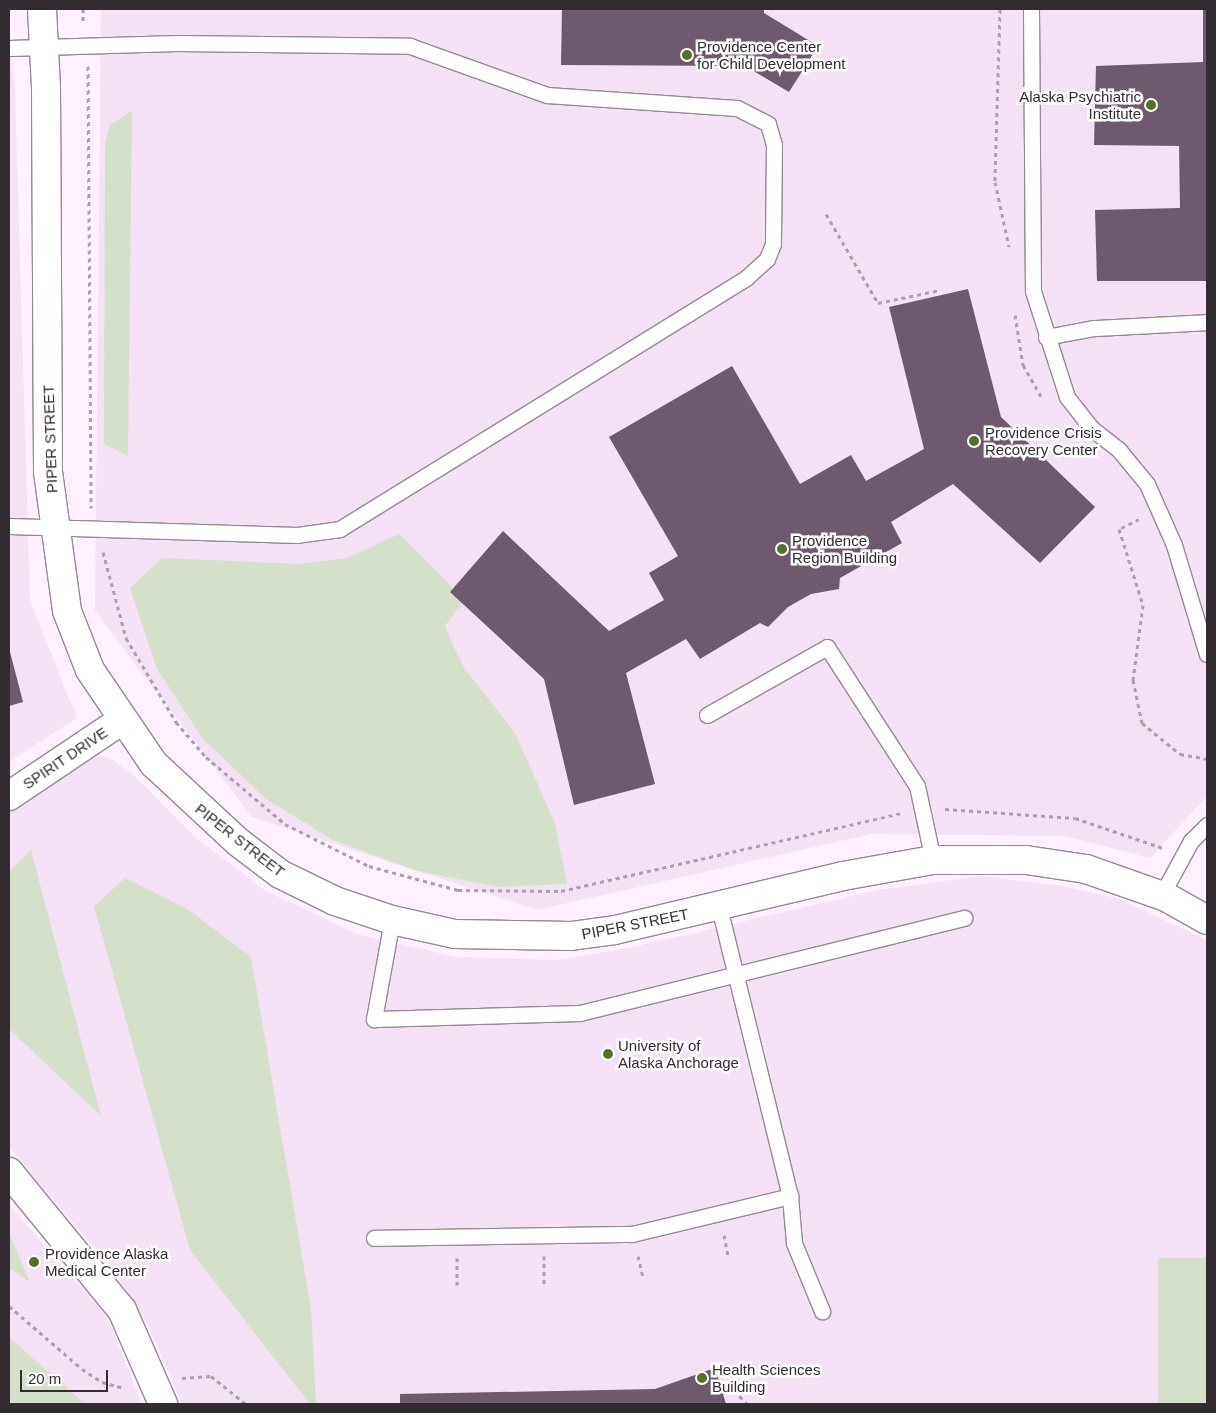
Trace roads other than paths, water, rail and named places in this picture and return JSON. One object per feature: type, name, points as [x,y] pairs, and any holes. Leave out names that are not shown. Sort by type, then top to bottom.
[{"type":"street","name":"PIPER STREET","points":[[46,10],[48,472],[57,526],[67,611],[90,670],[122,720],[154,764],[192,802],[280,874],[335,901],[392,920],[455,934],[571,936],[719,907],[843,876],[933,860],[1026,860],[1086,869],[1161,896],[1207,920]]},
{"type":"street","name":"SPIRIT DRIVE","points":[[9,796],[122,720]]},
{"type":"street","points":[[9,1172],[122,1310],[160,1394]]},
{"type":"lane","points":[[1032,9],[1032,291],[1067,397],[1091,428],[1119,450],[1147,484],[1174,545],[1207,654]]},
{"type":"lane","points":[[9,48],[187,43],[410,46],[547,95],[737,108],[768,124],[774,144],[773,244],[767,259],[739,282],[340,529],[297,535],[9,526]]},
{"type":"lane","points":[[1046,337],[1094,328],[1207,322]]},
{"type":"lane","points":[[707,715],[827,647],[917,786],[933,860]]},
{"type":"lane","points":[[1161,896],[1184,854],[1207,825]]},
{"type":"lane","points":[[719,907],[790,1196],[794,1243],[822,1311]]},
{"type":"lane","points":[[392,920],[374,1019],[580,1013],[964,918]]},
{"type":"lane","points":[[374,1238],[632,1234],[790,1196]]},
{"type":"place","name":"Providence Center for Child Development","points":[[687,55]]},
{"type":"place","name":"Alaska Psychiatric Institute","points":[[1151,105]]},
{"type":"place","name":"Providence Crisis Recovery Center","points":[[974,441]]},
{"type":"place","name":"Providence Region Building","points":[[782,549]]},
{"type":"place","name":"University of Alaska Anchorage","points":[[608,1054]]},
{"type":"place","name":"Providence Alaska Medical Center","points":[[34,1262]]},
{"type":"place","name":"Health Sciences Building","points":[[702,1378]]}]
